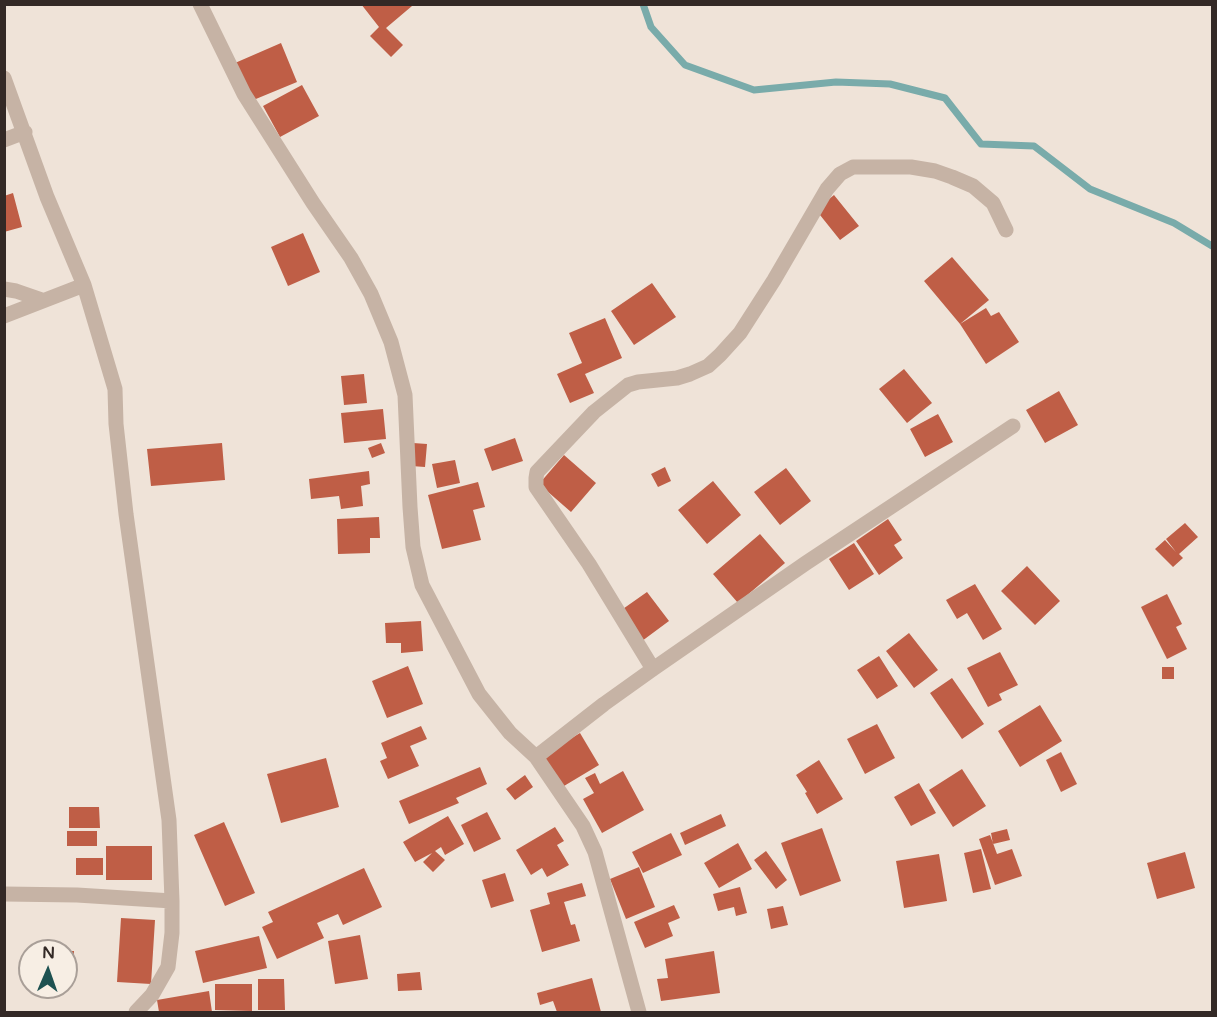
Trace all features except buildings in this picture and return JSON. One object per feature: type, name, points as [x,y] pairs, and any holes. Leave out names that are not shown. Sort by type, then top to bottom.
[{"type":"street","points":[[200,4],[244,94],[351,258],[371,294],[391,342],[405,395],[413,547],[422,585],[479,694],[510,733],[536,757],[583,826],[595,852],[639,1012]]},
{"type":"street","points":[[4,78],[47,197],[84,285],[115,389],[116,424],[126,514],[169,820],[172,901],[172,933],[168,967],[152,995],[136,1012]]},
{"type":"street","points":[[4,140],[25,132]]},
{"type":"street","points":[[653,669],[589,564],[536,487],[537,472],[594,412],[628,385],[690,374],[708,366],[720,355],[740,333],[774,280],[826,189],[840,174],[853,167],[911,166],[952,177],[973,186],[993,203],[1006,230]]},
{"type":"street","points":[[4,316],[84,285]]},
{"type":"street","points":[[4,289],[42,300]]},
{"type":"street","points":[[536,757],[653,669],[806,563],[1013,426]]},
{"type":"street","points":[[4,894],[172,901]]},
{"type":"waterway","points":[[643,4],[651,27],[685,65],[754,90],[836,82],[890,84],[945,98],[981,144],[1034,146],[1090,189],[1174,223],[1212,246]]}]
